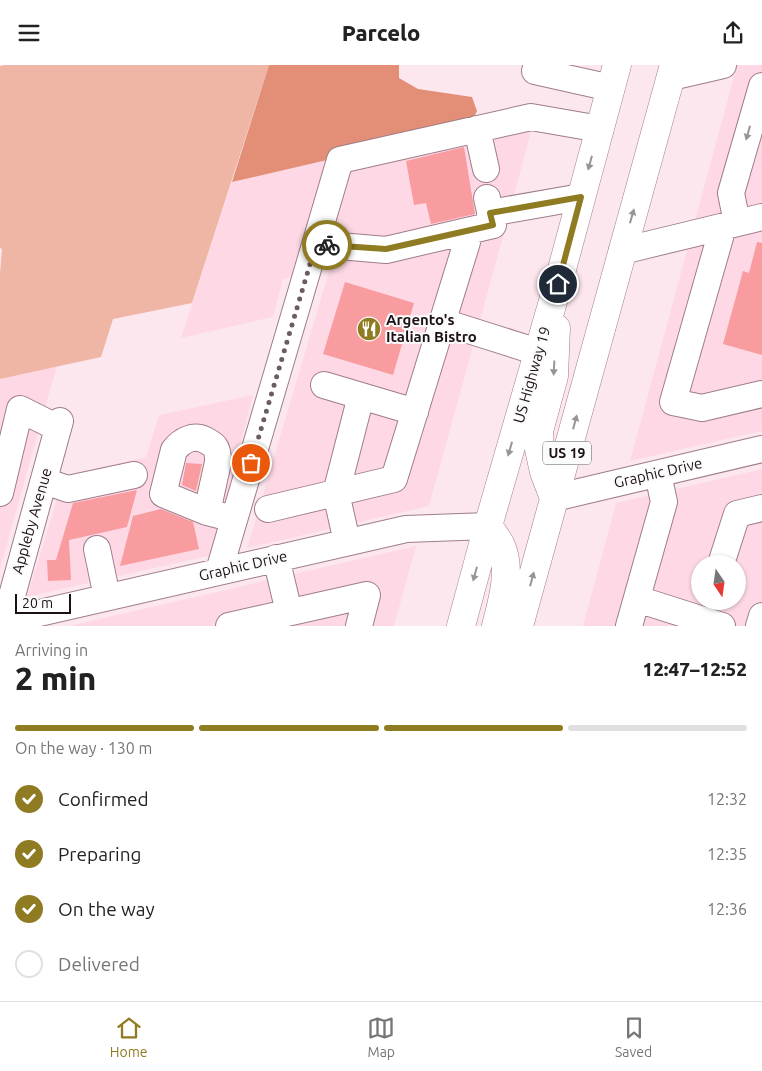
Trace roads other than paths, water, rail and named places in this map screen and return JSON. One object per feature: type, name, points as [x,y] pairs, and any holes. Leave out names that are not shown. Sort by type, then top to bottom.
[{"type":"highway","name":"US 19","points":[[519,626],[672,71]]},
{"type":"highway","name":"US Highway 19","points":[[462,626],[488,526],[558,284],[614,76]]},
{"type":"highway","points":[[554,498],[544,472],[539,449],[539,431],[554,376],[558,284]]},
{"type":"highway","points":[[488,526],[501,545],[507,567],[496,626]]},
{"type":"street","points":[[672,71],[723,65]]},
{"type":"street","points":[[535,71],[614,76]]},
{"type":"street","points":[[762,86],[731,193],[730,225],[673,402],[702,408],[762,394]]},
{"type":"street","points":[[219,571],[340,160],[531,117],[600,129]]},
{"type":"street","points":[[477,129],[486,169]]},
{"type":"street","points":[[316,244],[386,249],[493,225],[489,206],[581,197]]},
{"type":"street","points":[[622,251],[762,217]]},
{"type":"street","points":[[268,509],[394,479],[467,242]]},
{"type":"street","points":[[442,322],[538,352]]},
{"type":"street","points":[[324,385],[415,412]]},
{"type":"street","points":[[347,542],[336,493],[362,396]]},
{"type":"street","name":"Appleby Avenue","points":[[4,465],[20,409],[59,424],[9,621]]},
{"type":"street","name":"Graphic Drive","points":[[554,498],[762,449]]},
{"type":"street","points":[[0,493],[4,465]]},
{"type":"street","points":[[629,626],[664,502],[658,474]]},
{"type":"street","points":[[44,481],[68,489],[134,475]]},
{"type":"street","points":[[724,555],[737,514],[762,508]]},
{"type":"street","points":[[207,512],[234,519]]},
{"type":"street","name":"Graphic Drive","points":[[9,621],[406,529],[488,526]]},
{"type":"street","points":[[97,549],[107,597]]},
{"type":"street","points":[[276,558],[289,612]]},
{"type":"street","points":[[229,626],[367,595],[359,626]]},
{"type":"street","points":[[637,599],[711,616]]},
{"type":"street","points":[[759,626],[762,616]]},
{"type":"place","name":"Argento's Italian Bistro","points":[[369,329]]}]
